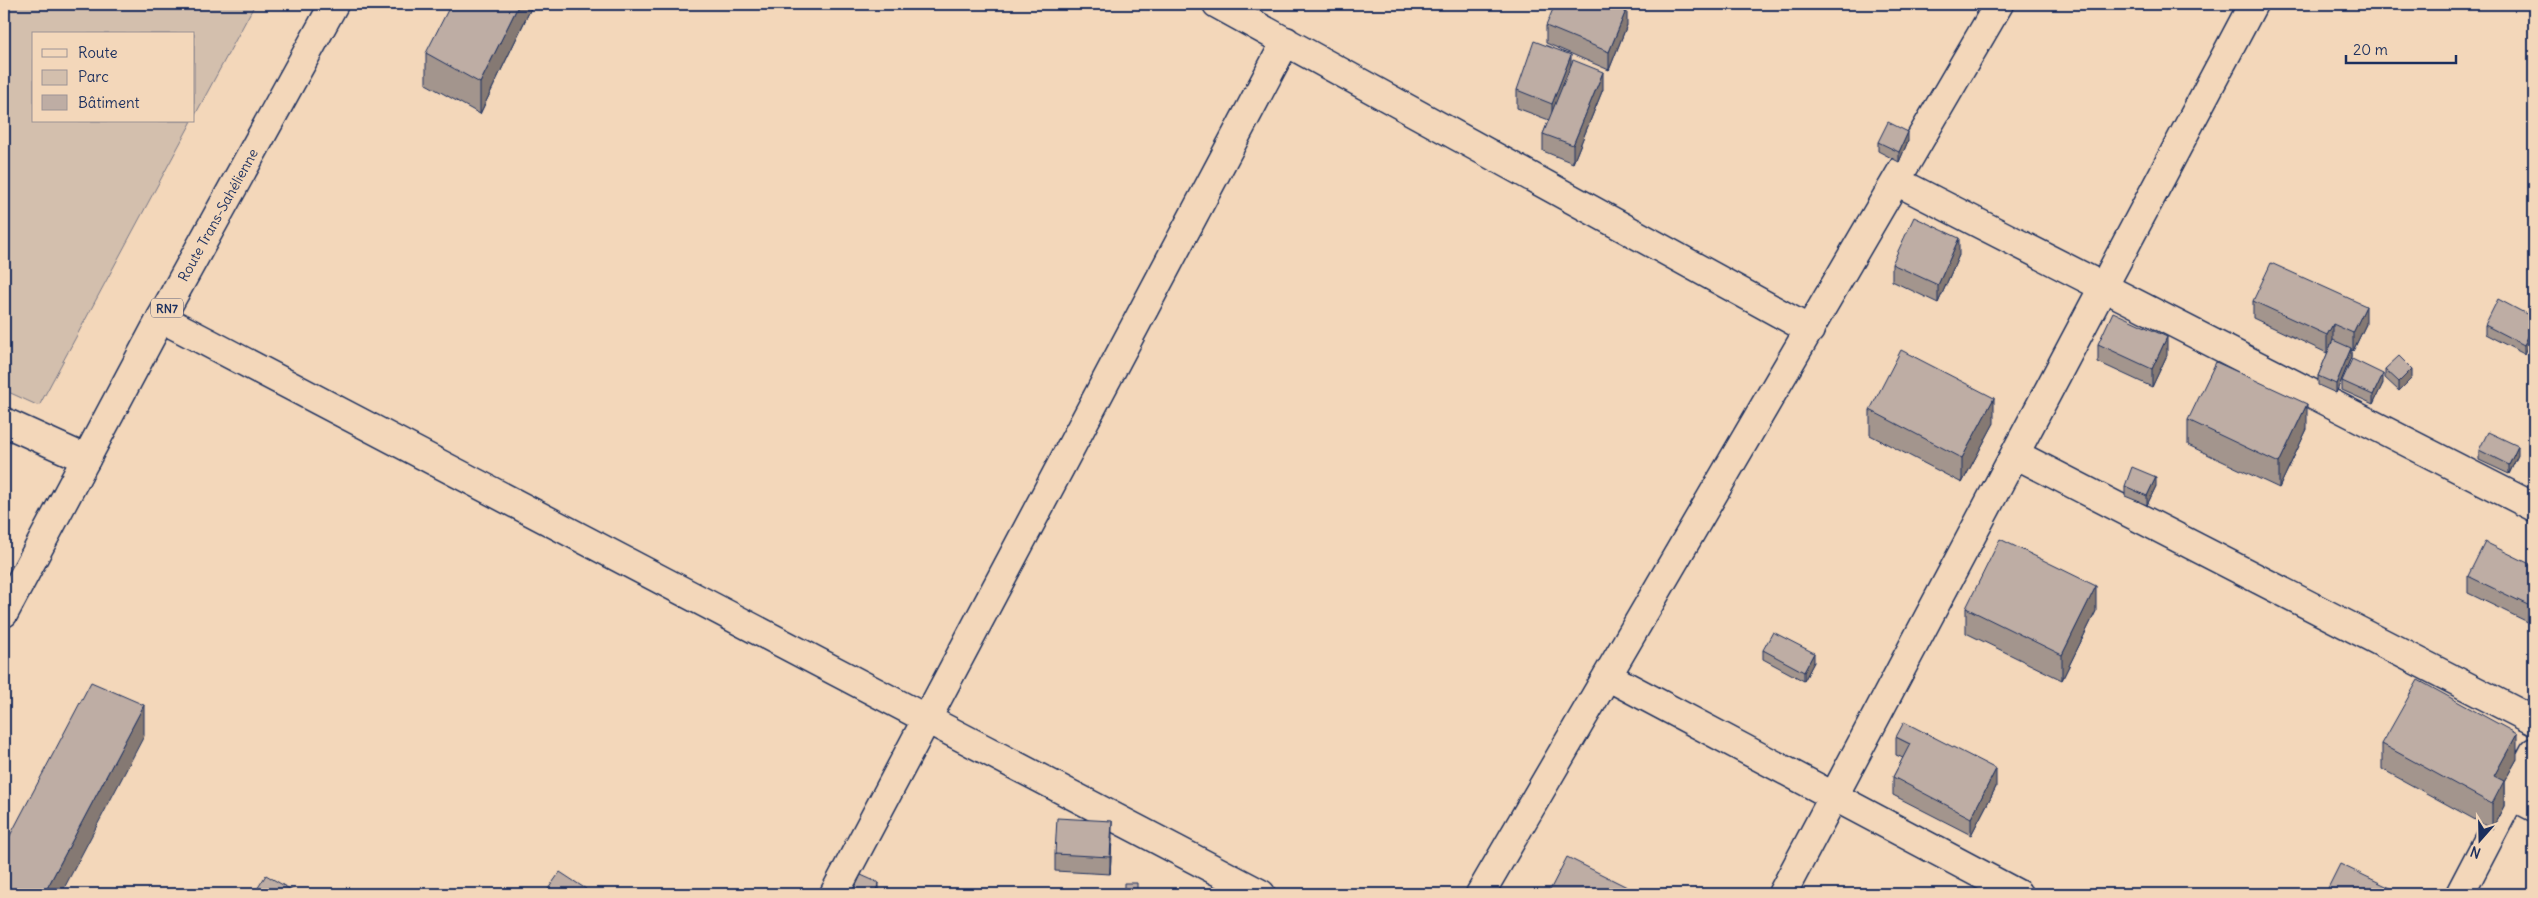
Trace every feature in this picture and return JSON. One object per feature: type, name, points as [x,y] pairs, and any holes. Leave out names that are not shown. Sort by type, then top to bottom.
[{"type":"main road","name":"Route Trans-Sahélienne","points":[[4,613],[161,318],[334,4]]},
{"type":"main road","points":[[1218,4],[1810,330]]},
{"type":"main road","points":[[1480,894],[1999,4]]},
{"type":"main road","points":[[1782,894],[2253,4]]},
{"type":"main road","points":[[834,894],[1286,41]]},
{"type":"main road","points":[[1896,181],[2534,507]]},
{"type":"main road","points":[[161,318],[1261,894]]},
{"type":"main road","points":[[4,422],[86,459]]},
{"type":"main road","points":[[2015,454],[2534,721]]},
{"type":"main road","points":[[1607,676],[2018,894]]},
{"type":"main road","points":[[2460,894],[2523,801],[2534,752]]},
{"type":"green space","points":[[4,4],[255,4],[195,115],[195,32],[32,32],[32,122],[191,122],[39,406],[4,390]]},
{"type":"building","points":[[451,4],[519,4],[480,83],[426,53]]},
{"type":"building","points":[[1555,4],[1618,4],[1627,8],[1609,52],[1546,26]]},
{"type":"building","points":[[1534,41],[1571,55],[1552,104],[1517,90]]},
{"type":"building","points":[[1573,60],[1603,72],[1573,145],[1543,134]]},
{"type":"building","points":[[1888,122],[1908,132],[1899,152],[1878,142]]},
{"type":"building","points":[[1914,217],[1959,238],[1938,285],[1892,264]]},
{"type":"building","points":[[2271,263],[2366,306],[2353,333],[2333,324],[2327,335],[2253,301]]},
{"type":"building","points":[[2498,299],[2534,318],[2534,324],[2524,345],[2485,325]]},
{"type":"building","points":[[2113,312],[2167,337],[2152,369],[2098,344]]},
{"type":"building","points":[[2333,340],[2351,348],[2336,384],[2318,376]]},
{"type":"building","points":[[1901,350],[1994,398],[1962,458],[1870,410]]},
{"type":"building","points":[[2399,356],[2412,369],[2399,382],[2385,369]]},
{"type":"building","points":[[2352,359],[2383,374],[2373,395],[2342,381]]},
{"type":"building","points":[[2216,362],[2307,404],[2279,463],[2188,420]]},
{"type":"building","points":[[2488,432],[2518,446],[2509,465],[2479,450]]},
{"type":"building","points":[[2132,467],[2156,477],[2147,496],[2125,486]]},
{"type":"building","points":[[2000,539],[2096,586],[2062,655],[1966,608]]},
{"type":"building","points":[[2485,542],[2534,566],[2534,608],[2468,576]]},
{"type":"building","points":[[1773,632],[1814,653],[1804,672],[1763,650]]},
{"type":"building","points":[[2418,680],[2517,734],[2494,776],[2504,781],[2492,804],[2382,744]]},
{"type":"building","points":[[91,682],[144,705],[44,894],[4,894],[4,847]]},
{"type":"building","points":[[1904,722],[1996,769],[1971,818],[1893,777],[1910,744],[1896,737]]},
{"type":"building","points":[[1057,818],[1112,821],[1110,857],[1055,854]]},
{"type":"building","points":[[1567,857],[1631,889],[1629,894],[1548,894]]},
{"type":"building","points":[[2340,864],[2403,894],[2325,894]]},
{"type":"building","points":[[560,872],[586,889],[582,894],[555,894],[548,889]]},
{"type":"building","points":[[266,875],[298,894],[254,894]]},
{"type":"building","points":[[861,875],[879,883],[874,894],[852,894]]},
{"type":"building","points":[[1124,883],[1137,883],[1137,894],[1124,894]]}]
